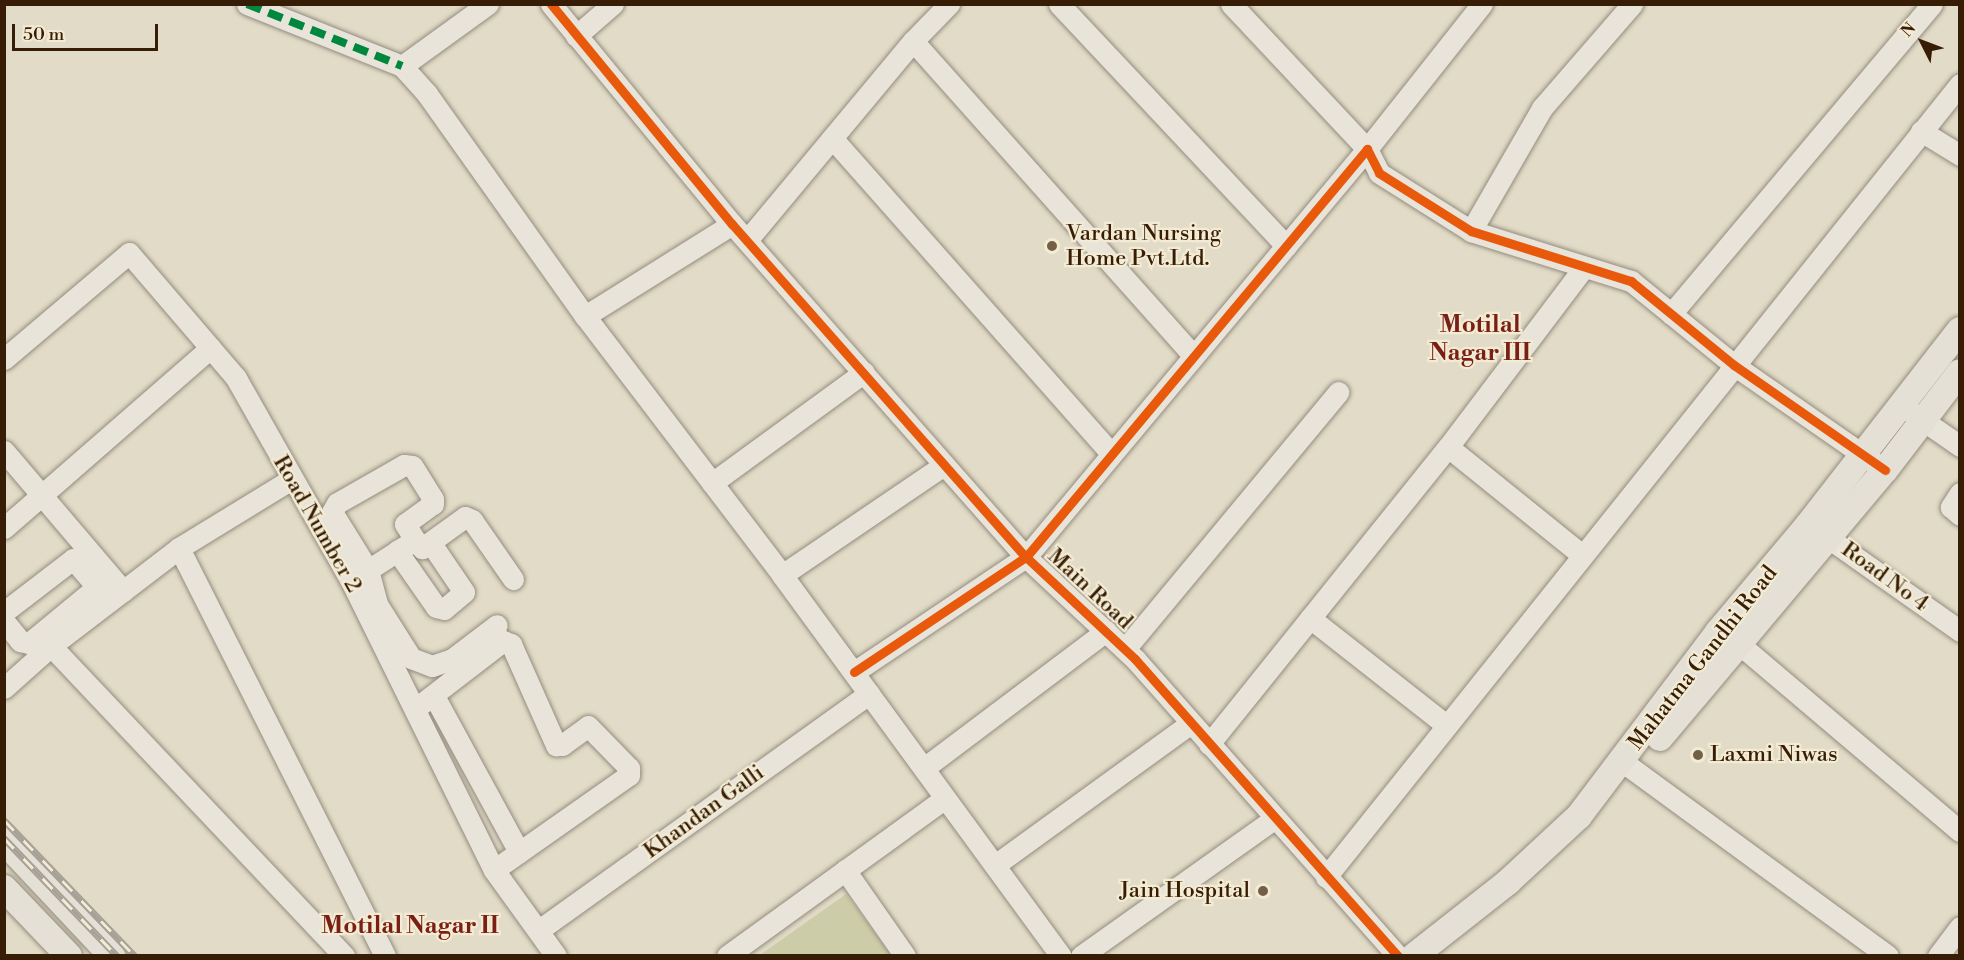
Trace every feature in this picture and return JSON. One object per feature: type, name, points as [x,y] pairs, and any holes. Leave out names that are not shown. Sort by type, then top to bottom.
[{"type":"main road","name":"Mahatma Gandhi Road","points":[[1443,956],[1548,867],[1732,633],[1818,531],[1885,470],[1911,412],[1959,330]]},
{"type":"main road","name":"Mahatma Gandhi Road","points":[[1818,531],[1864,454],[1959,372]]},
{"type":"main road","name":"Mahatma Gandhi Road","points":[[1414,956],[1550,845],[1628,765]]},
{"type":"main road","points":[[4,841],[112,956]]},
{"type":"main road","points":[[4,888],[69,956]]},
{"type":"street","points":[[247,4],[402,66],[428,94],[585,316],[782,575],[1061,956]]},
{"type":"street","points":[[402,66],[488,4]]},
{"type":"street","name":"Main Road","points":[[550,4],[732,224],[748,239],[944,465],[1026,556],[1125,650],[1398,956]]},
{"type":"street","points":[[576,36],[613,4]]},
{"type":"street","points":[[748,239],[913,41],[949,4]]},
{"type":"street","points":[[1059,4],[1286,246]]},
{"type":"street","points":[[1231,4],[1367,149],[1379,172],[1472,231],[1631,281],[1734,365],[1885,470]]},
{"type":"street","points":[[854,672],[1026,556],[1367,149],[1482,4]]},
{"type":"street","points":[[1472,231],[1542,108],[1632,4]]},
{"type":"street","points":[[1671,314],[1932,4]]},
{"type":"street","points":[[913,41],[1194,356]]},
{"type":"street","points":[[1326,877],[1959,84]]},
{"type":"street","points":[[1922,131],[1959,155]]},
{"type":"street","points":[[831,138],[1112,453]]},
{"type":"street","points":[[585,316],[732,224]]},
{"type":"street","name":"Road Number 2","points":[[4,359],[129,253],[236,378],[290,480],[359,576],[416,708],[494,870],[556,956]]},
{"type":"street","points":[[1209,744],[1448,447],[1584,267]]},
{"type":"street","points":[[4,528],[210,348]]},
{"type":"street","points":[[712,483],[864,372]]},
{"type":"street","points":[[1125,650],[1338,392]]},
{"type":"street","points":[[1911,412],[1959,446]]},
{"type":"street","points":[[1448,447],[1582,555]]},
{"type":"street","points":[[4,451],[43,496],[110,593]]},
{"type":"street","points":[[414,545],[405,524],[433,504],[433,499],[412,466],[404,465],[337,503],[332,512],[359,576],[419,664],[432,666],[452,659],[497,625]]},
{"type":"street","points":[[782,575],[944,465]]},
{"type":"street","points":[[4,621],[20,641],[29,643],[290,480]]},
{"type":"street","points":[[1959,493],[1950,507],[1959,515]]},
{"type":"street","points":[[359,576],[465,517],[472,520],[513,579]]},
{"type":"street","name":"Road No 4","points":[[1818,531],[1959,631]]},
{"type":"street","points":[[179,548],[386,956]]},
{"type":"street","points":[[4,612],[73,559],[110,593]]},
{"type":"street","points":[[4,688],[110,593]]},
{"type":"street","points":[[1310,618],[1447,726]]},
{"type":"street","points":[[924,768],[1106,631]]},
{"type":"street","points":[[1732,633],[1959,815]]},
{"type":"street","points":[[1732,633],[1959,831]]},
{"type":"street","points":[[416,708],[503,640],[511,644],[556,744],[562,745],[588,726],[629,768],[629,775],[494,870]]},
{"type":"street","points":[[51,646],[344,956]]},
{"type":"street","name":"Khandan Galli","points":[[539,930],[869,694]]},
{"type":"street","points":[[434,696],[519,852]]},
{"type":"street","points":[[995,865],[1191,723]]},
{"type":"street","points":[[1628,765],[1888,956]]},
{"type":"street","points":[[727,956],[945,798]]},
{"type":"street","points":[[1081,956],[1274,819]]},
{"type":"street","points":[[845,870],[905,956]]},
{"type":"street","points":[[1938,956],[1959,927]]},
{"type":"green space","points":[[846,894],[891,955],[760,955]]},
{"type":"railway","points":[[4,820],[135,956]]},
{"type":"railway","points":[[4,838],[117,956]]},
{"type":"marked path","points":[[247,4],[402,66]]},
{"type":"cycle path","points":[[551,4],[732,224],[1026,557],[1135,659],[1398,956]]},
{"type":"cycle path","points":[[854,672],[1026,557],[1367,149],[1379,173],[1471,231],[1631,281],[1734,365],[1885,470]]},
{"type":"place","name":"Vardan Nursing Home Pvt.Ltd.","points":[[1052,246]]},
{"type":"place","name":"Laxmi Niwas","points":[[1698,755]]},
{"type":"place","name":"Jain Hospital","points":[[1263,891]]},
{"type":"district","name":"Motilal Nagar III","points":[[1480,340]]},
{"type":"district","name":"Motilal Nagar II","points":[[410,927]]}]
